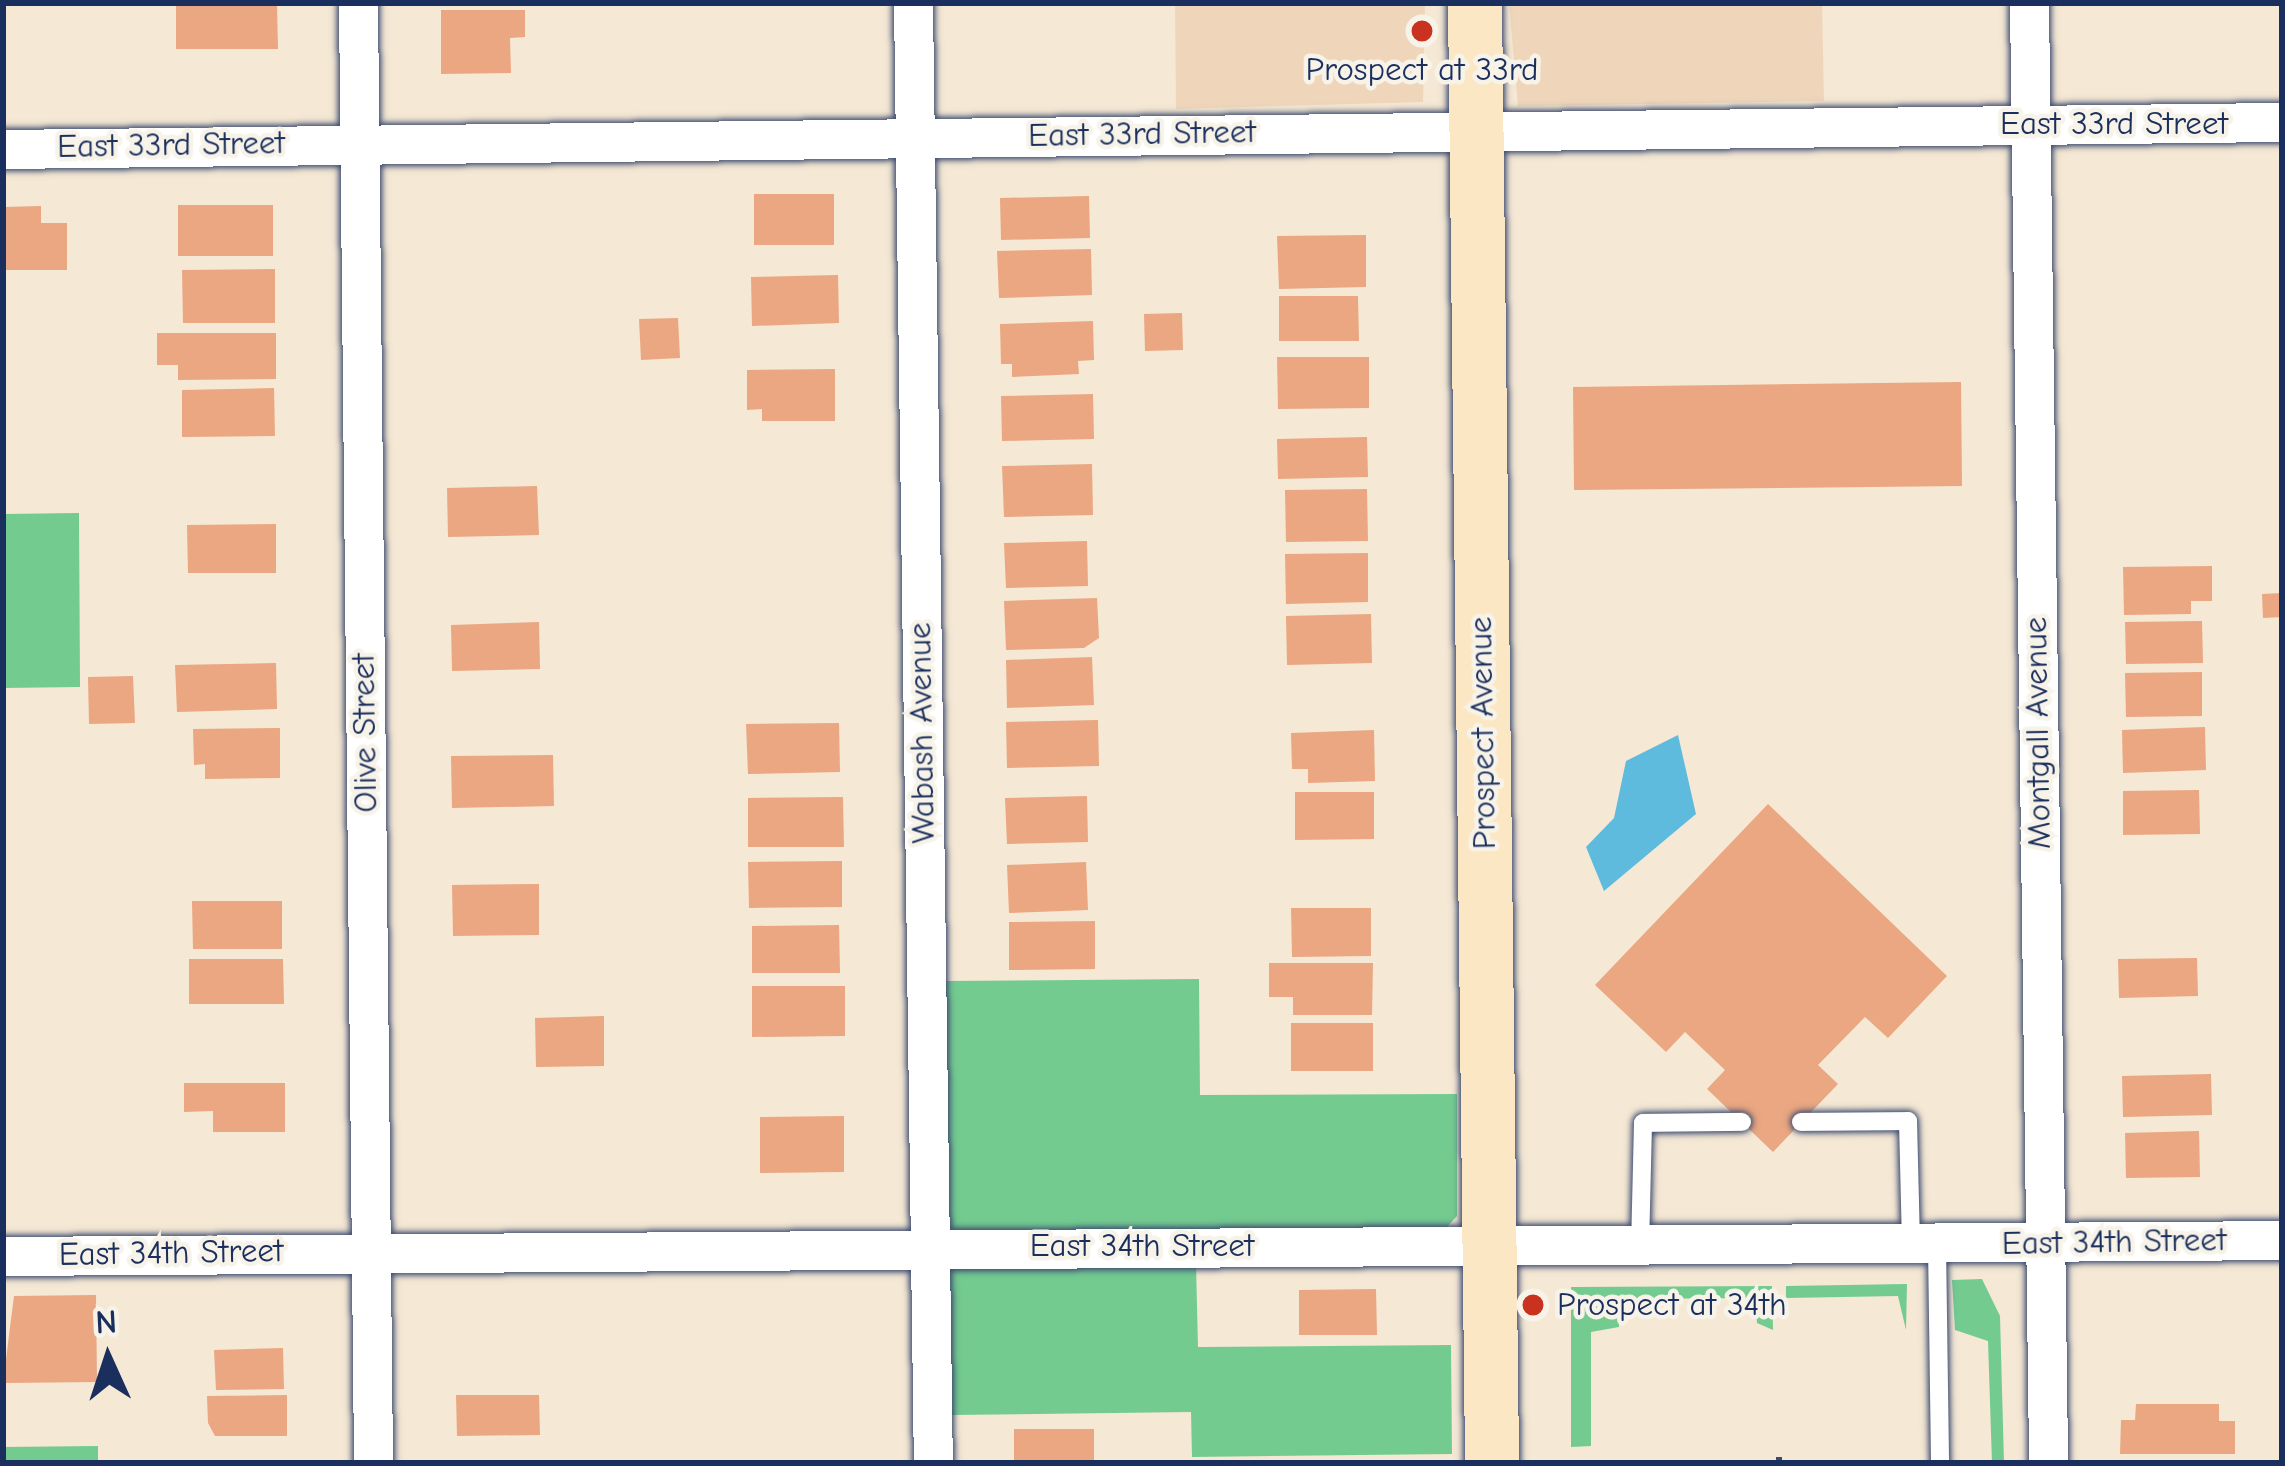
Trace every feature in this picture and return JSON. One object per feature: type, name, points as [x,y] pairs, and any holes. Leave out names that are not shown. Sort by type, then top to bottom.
[{"type":"main road","name":"Prospect Avenue","points":[[1474,3],[1492,1463]]},
{"type":"street","name":"Olive Street","points":[[358,3],[374,1463]]},
{"type":"street","name":"Wabash Avenue","points":[[913,3],[933,1463]]},
{"type":"street","name":"Montgall Avenue","points":[[2029,3],[2048,1463]]},
{"type":"street","name":"East 33rd Street","points":[[3,148],[2282,122]]},
{"type":"street","name":"East 34th Street","points":[[3,1256],[2282,1240]]},
{"type":"lane","points":[[1802,1122],[1908,1121],[1924,1245],[1940,1463]]},
{"type":"lane","points":[[1640,1247],[1642,1123],[1742,1122]]},
{"type":"shaded area","points":[[1175,3],[1425,3],[1423,102],[1176,109]]},
{"type":"shaded area","points":[[1509,3],[1822,3],[1824,101],[1518,106]]},
{"type":"green space","points":[[79,513],[80,687],[3,688],[3,514]]},
{"type":"green space","points":[[1199,979],[1200,1095],[1457,1094],[1457,1216],[1445,1229],[957,1234],[943,1220],[941,981]]},
{"type":"green space","points":[[1196,1264],[1198,1347],[1451,1345],[1452,1454],[1192,1457],[1191,1412],[950,1415],[949,1266]]},
{"type":"green space","points":[[1982,1279],[2000,1316],[2004,1463],[1992,1463],[1988,1341],[1955,1330],[1952,1280]]},
{"type":"green space","points":[[1907,1284],[1906,1330],[1898,1296],[1786,1298],[1786,1286]]},
{"type":"green space","points":[[1772,1286],[1773,1330],[1757,1323],[1755,1298],[1619,1299],[1619,1327],[1591,1332],[1591,1446],[1571,1447],[1571,1287]]},
{"type":"green space","points":[[98,1446],[98,1463],[3,1463],[3,1447]]},
{"type":"water","points":[[1678,735],[1696,814],[1604,891],[1586,847],[1614,818],[1626,761]]},
{"type":"building","points":[[176,3],[277,3],[278,49],[176,49]]},
{"type":"building","points":[[441,10],[525,10],[525,37],[510,38],[511,73],[441,74]]},
{"type":"building","points":[[754,194],[834,194],[834,245],[754,245]]},
{"type":"building","points":[[1089,196],[1090,238],[1001,240],[1000,198]]},
{"type":"building","points":[[178,205],[273,205],[273,256],[178,256]]},
{"type":"building","points":[[41,206],[41,223],[67,223],[67,270],[3,270],[3,207]]},
{"type":"building","points":[[1366,235],[1366,287],[1279,289],[1277,236]]},
{"type":"building","points":[[1091,249],[1092,295],[999,298],[997,251]]},
{"type":"building","points":[[275,269],[275,323],[183,323],[182,270]]},
{"type":"building","points":[[838,275],[839,323],[752,326],[751,277]]},
{"type":"building","points":[[1279,296],[1358,296],[1359,341],[1279,341]]},
{"type":"building","points":[[1182,313],[1183,350],[1145,351],[1144,314]]},
{"type":"building","points":[[678,318],[680,358],[641,360],[639,319]]},
{"type":"building","points":[[1093,321],[1094,360],[1078,361],[1079,374],[1012,377],[1012,364],[1001,364],[1000,324]]},
{"type":"building","points":[[157,333],[276,333],[276,379],[178,380],[178,365],[157,365]]},
{"type":"building","points":[[1277,357],[1369,357],[1369,408],[1278,409]]},
{"type":"building","points":[[835,369],[835,421],[762,421],[762,409],[747,410],[747,370]]},
{"type":"building","points":[[1961,382],[1962,486],[1574,490],[1573,387]]},
{"type":"building","points":[[274,388],[275,436],[182,437],[182,390]]},
{"type":"building","points":[[1093,394],[1094,439],[1002,441],[1001,396]]},
{"type":"building","points":[[1367,437],[1368,477],[1278,479],[1277,439]]},
{"type":"building","points":[[1092,464],[1093,515],[1004,517],[1002,466]]},
{"type":"building","points":[[537,486],[539,535],[448,537],[447,488]]},
{"type":"building","points":[[1367,489],[1368,541],[1286,542],[1285,490]]},
{"type":"building","points":[[276,524],[276,573],[188,573],[187,525]]},
{"type":"building","points":[[1087,541],[1088,586],[1006,588],[1004,543]]},
{"type":"building","points":[[1368,553],[1368,602],[1286,604],[1285,554]]},
{"type":"building","points":[[2212,566],[2212,601],[2191,601],[2191,614],[2124,615],[2123,567]]},
{"type":"building","points":[[2282,593],[2282,617],[2263,618],[2262,594]]},
{"type":"building","points":[[1097,598],[1099,638],[1084,648],[1006,650],[1004,601]]},
{"type":"building","points":[[1371,614],[1372,663],[1287,665],[1286,616]]},
{"type":"building","points":[[2202,621],[2203,663],[2126,664],[2125,622]]},
{"type":"building","points":[[539,622],[540,669],[452,671],[451,625]]},
{"type":"building","points":[[1092,657],[1094,705],[1007,708],[1006,660]]},
{"type":"building","points":[[276,663],[277,709],[177,712],[175,665]]},
{"type":"building","points":[[2202,672],[2202,716],[2126,717],[2125,673]]},
{"type":"building","points":[[133,676],[135,723],[89,724],[88,677]]},
{"type":"building","points":[[1098,720],[1099,766],[1007,768],[1006,722]]},
{"type":"building","points":[[839,723],[840,772],[748,774],[746,724]]},
{"type":"building","points":[[2205,727],[2206,770],[2123,773],[2122,730]]},
{"type":"building","points":[[280,728],[280,778],[205,779],[205,764],[194,765],[193,729]]},
{"type":"building","points":[[1374,730],[1375,781],[1308,783],[1308,769],[1292,769],[1291,733]]},
{"type":"building","points":[[553,755],[554,806],[452,808],[451,756]]},
{"type":"building","points":[[2199,790],[2200,834],[2123,835],[2123,791]]},
{"type":"building","points":[[1295,792],[1374,792],[1374,839],[1295,840]]},
{"type":"building","points":[[1087,796],[1088,842],[1007,844],[1005,798]]},
{"type":"building","points":[[843,797],[844,847],[748,847],[748,798]]},
{"type":"building","points":[[1768,804],[1947,976],[1888,1038],[1865,1017],[1818,1065],[1838,1084],[1773,1152],[1707,1089],[1725,1070],[1685,1032],[1666,1052],[1595,985]]},
{"type":"building","points":[[842,861],[842,907],[749,908],[748,862]]},
{"type":"building","points":[[1086,862],[1088,910],[1009,913],[1007,865]]},
{"type":"building","points":[[539,884],[539,935],[453,936],[452,885]]},
{"type":"building","points":[[192,901],[282,901],[282,949],[193,949]]},
{"type":"building","points":[[1291,908],[1371,908],[1371,956],[1292,957]]},
{"type":"building","points":[[1095,921],[1095,969],[1009,970],[1009,922]]},
{"type":"building","points":[[839,925],[840,973],[752,973],[752,926]]},
{"type":"building","points":[[2197,958],[2198,996],[2119,998],[2118,959]]},
{"type":"building","points":[[189,959],[283,959],[284,1004],[189,1004]]},
{"type":"building","points":[[1269,963],[1373,963],[1372,1015],[1293,1015],[1293,997],[1269,997]]},
{"type":"building","points":[[752,986],[845,986],[845,1036],[752,1037]]},
{"type":"building","points":[[604,1016],[604,1066],[536,1067],[535,1018]]},
{"type":"building","points":[[1291,1023],[1373,1023],[1373,1071],[1291,1071]]},
{"type":"building","points":[[2211,1074],[2212,1115],[2123,1117],[2122,1076]]},
{"type":"building","points":[[184,1083],[285,1083],[285,1132],[213,1132],[213,1111],[184,1112]]},
{"type":"building","points":[[844,1116],[844,1172],[760,1173],[760,1117]]},
{"type":"building","points":[[2199,1131],[2200,1177],[2126,1178],[2125,1133]]},
{"type":"building","points":[[1376,1289],[1377,1335],[1299,1335],[1299,1290]]},
{"type":"building","points":[[96,1295],[97,1382],[3,1383],[14,1296]]},
{"type":"building","points":[[283,1348],[284,1389],[216,1390],[214,1350]]},
{"type":"building","points":[[287,1395],[287,1436],[215,1436],[208,1423],[207,1396]]},
{"type":"building","points":[[456,1395],[539,1395],[540,1435],[457,1436]]},
{"type":"building","points":[[2136,1404],[2219,1404],[2219,1421],[2235,1421],[2235,1454],[2120,1454],[2121,1420],[2135,1420]]},
{"type":"building","points":[[1014,1429],[1094,1429],[1094,1463],[1014,1463]]},
{"type":"place","name":"Prospect at 33rd","points":[[1422,31]]},
{"type":"place","name":"Prospect at 34th","points":[[1533,1305]]}]
